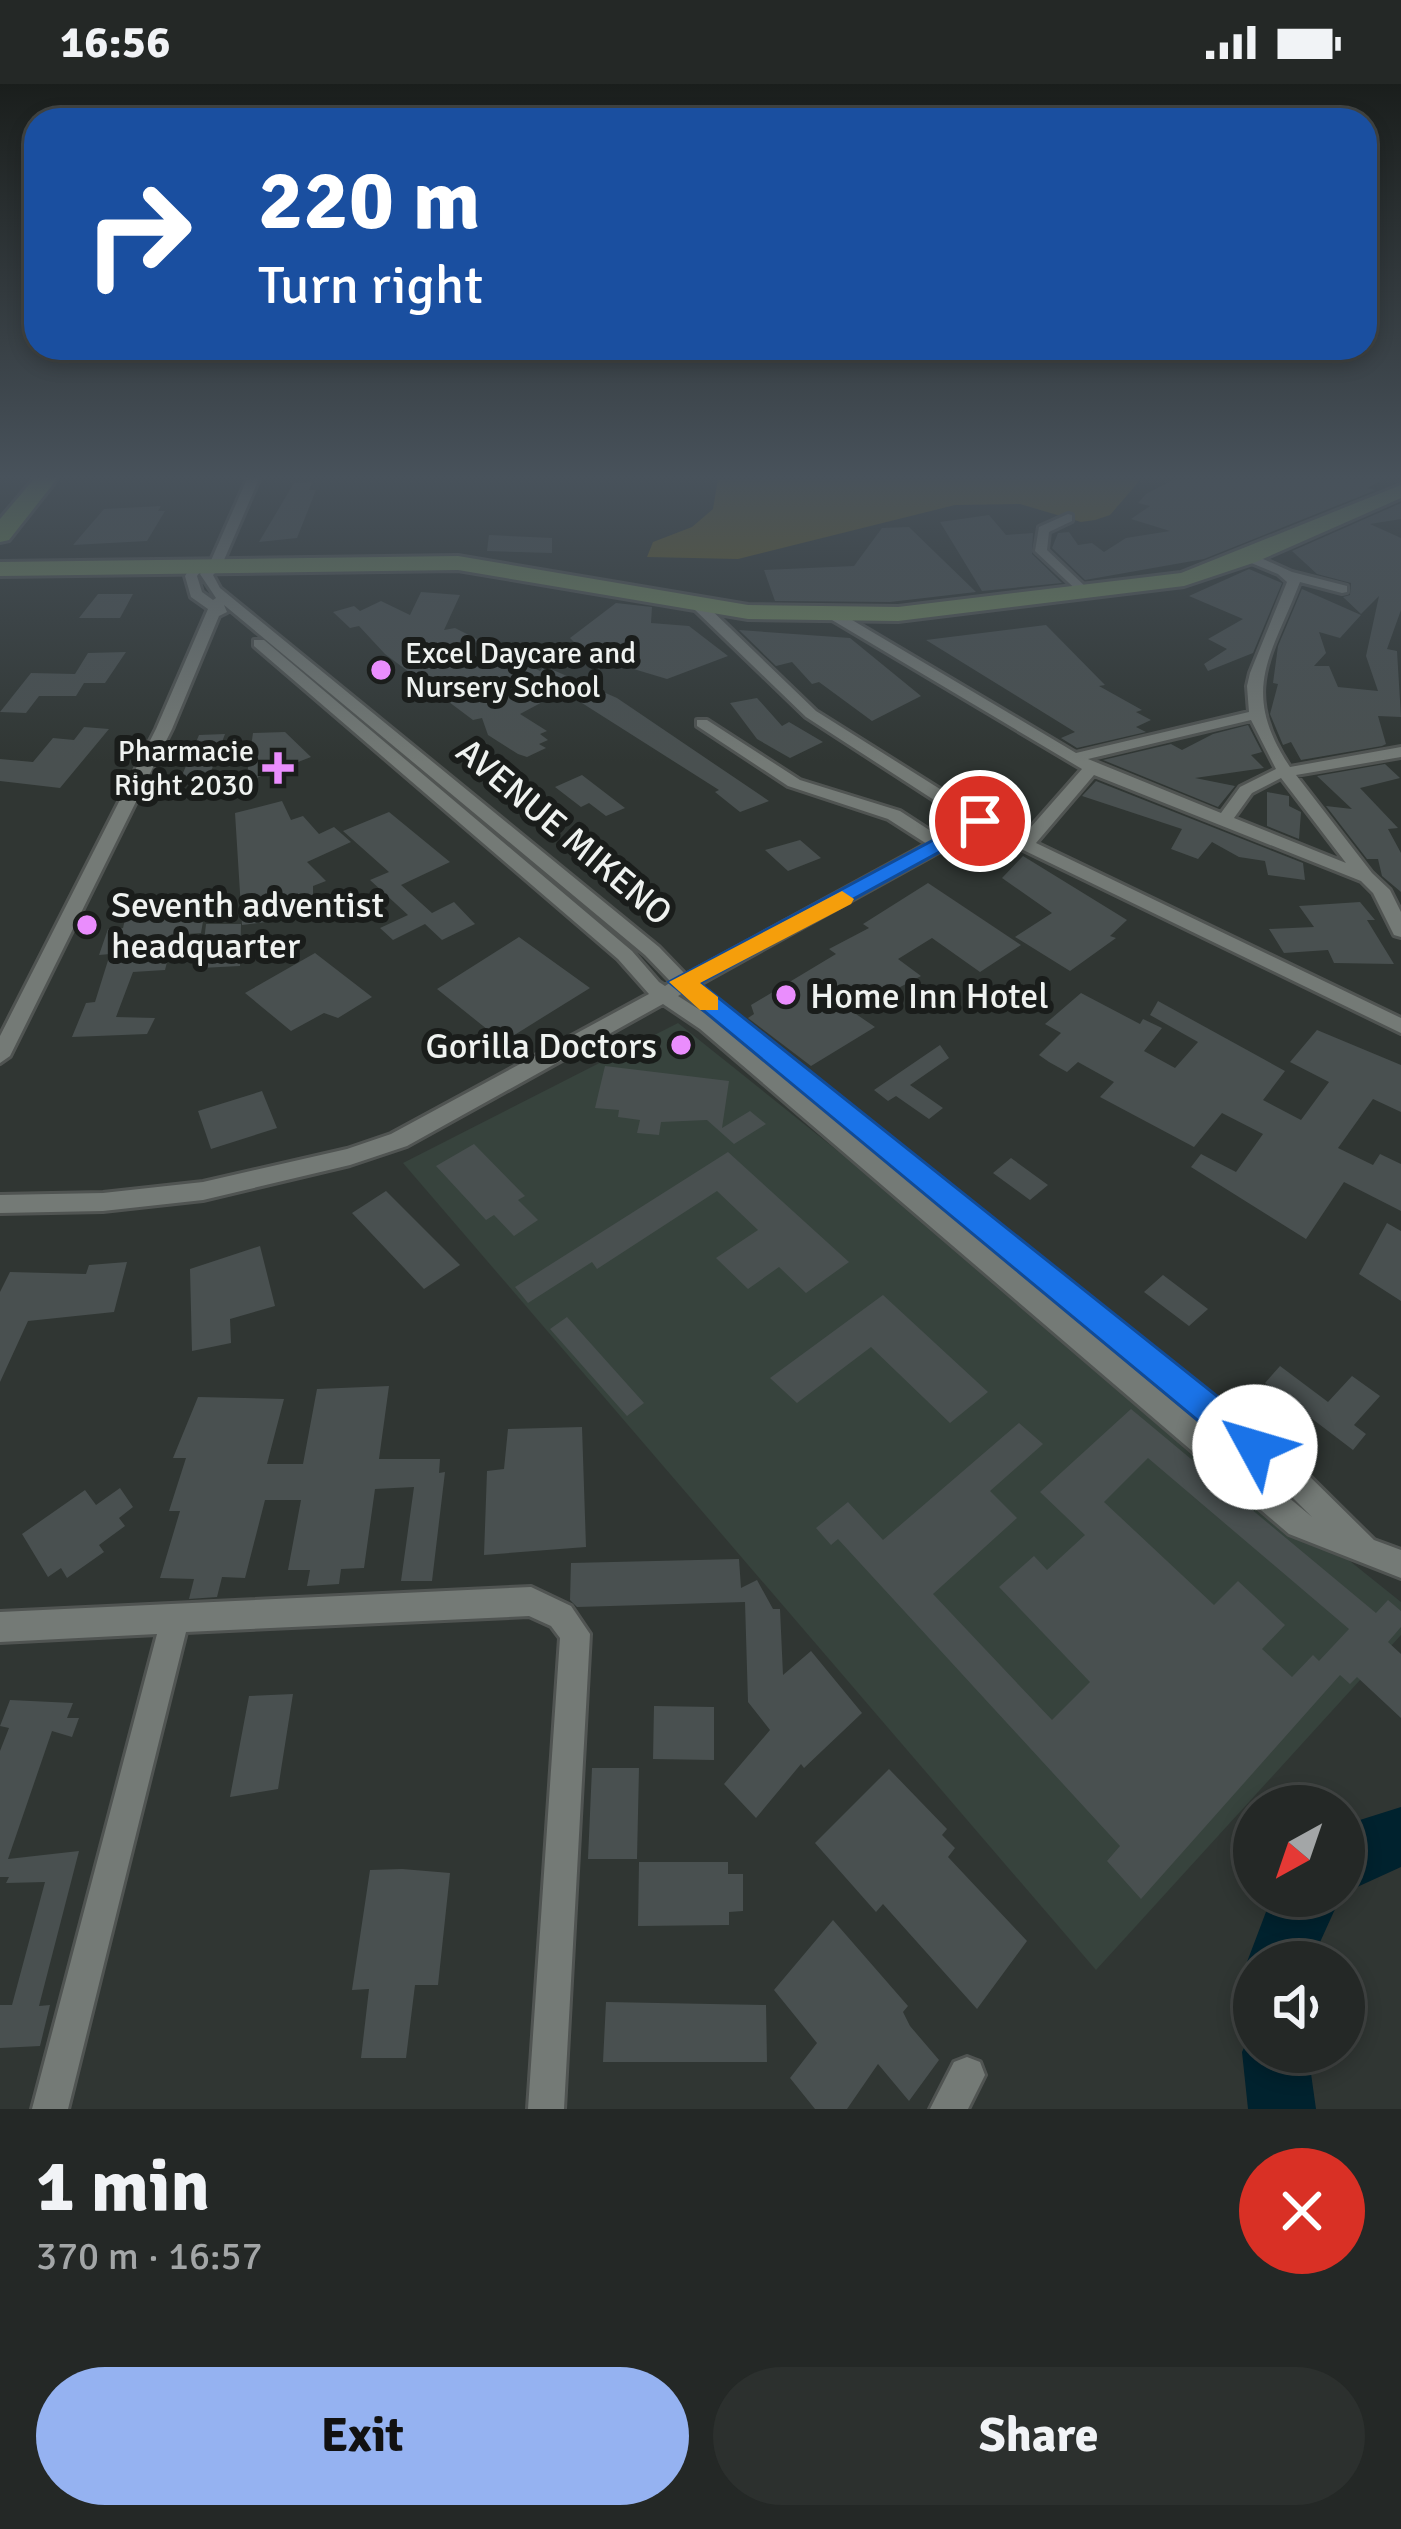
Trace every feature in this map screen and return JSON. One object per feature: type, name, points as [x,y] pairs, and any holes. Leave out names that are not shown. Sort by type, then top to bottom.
[{"type":"main road","points":[[519,574],[697,604],[837,617],[952,610],[1200,574]]},
{"type":"street","name":"AVENUE MIKENO","points":[[195,574],[191,576],[196,594],[227,614],[672,988],[707,1024],[1299,1525],[1401,1564]]},
{"type":"street","points":[[1064,574],[1084,593]]},
{"type":"street","points":[[1285,574],[1342,589]]},
{"type":"street","points":[[1291,576],[1294,581],[1255,683],[1253,715],[1286,770],[1366,877],[1393,899],[1401,931]]},
{"type":"street","points":[[697,604],[811,715],[980,821],[1401,1026]]},
{"type":"street","points":[[0,1056],[227,614]]},
{"type":"street","points":[[837,617],[1091,768],[1366,877]]},
{"type":"street","points":[[1074,758],[1253,715]]},
{"type":"street","points":[[702,723],[794,783],[894,815],[940,845]]},
{"type":"street","points":[[1225,820],[1255,782],[1286,770],[1401,752]]},
{"type":"street","points":[[1024,846],[1091,768]]},
{"type":"street","points":[[0,1204],[185,1196],[303,1174],[446,1117],[980,821]]},
{"type":"street","points":[[0,1627],[531,1601],[561,1616],[575,1634],[546,2109]]},
{"type":"street","points":[[50,2109],[176,1619]]},
{"type":"street","points":[[948,2109],[968,2075]]},
{"type":"shaded area","points":[[678,1023],[1401,1602],[1401,1635],[1264,1785],[1233,1785],[1233,1820],[1096,1970],[403,1163]]},
{"type":"building","points":[[765,574],[957,574],[976,592],[890,602],[775,601]]},
{"type":"building","points":[[971,574],[1052,574],[1062,583],[982,591]]},
{"type":"building","points":[[1078,574],[1122,574],[1085,580]]},
{"type":"building","points":[[1239,574],[1260,574],[1282,583],[1253,653],[1208,671],[1204,664],[1227,649],[1208,639],[1243,619],[1189,596]]},
{"type":"building","points":[[1317,574],[1401,574],[1401,610],[1387,649],[1397,651],[1401,717],[1378,716],[1386,744],[1382,746],[1301,760],[1291,742],[1283,745],[1270,714],[1278,684],[1273,683],[1278,646],[1302,589],[1361,615],[1340,638],[1319,632],[1326,653],[1314,666],[1329,666],[1338,687],[1378,691],[1366,656],[1379,596],[1361,614],[1343,597],[1350,595],[1351,583]]},
{"type":"building","points":[[421,592],[460,595],[444,630],[455,628],[540,671],[544,666],[617,698],[769,801],[740,812],[715,792],[719,790],[563,691],[520,714],[547,731],[540,734],[548,740],[539,744],[546,748],[527,757],[518,754],[488,735],[482,718],[473,720],[385,654],[359,626],[350,628],[333,612],[354,606],[360,611],[381,601],[410,615]]},
{"type":"building","points":[[98,594],[133,594],[120,618],[79,618]]},
{"type":"building","points":[[616,603],[652,607],[651,623],[689,626],[728,656],[667,679],[567,649],[574,642],[570,638]]},
{"type":"building","points":[[1046,625],[1105,685],[1099,686],[1142,710],[1136,712],[1151,720],[1136,727],[1146,732],[1077,748],[1061,738],[1075,732],[926,640]]},
{"type":"building","points":[[739,630],[850,638],[921,696],[872,721],[819,682],[812,684],[792,662],[776,666]]},
{"type":"building","points":[[126,652],[105,683],[84,683],[76,696],[39,696],[26,713],[0,712],[31,673],[75,674],[88,653]]},
{"type":"building","points":[[757,698],[782,726],[789,722],[823,742],[790,758],[757,739],[730,703]]},
{"type":"building","points":[[1248,725],[1262,752],[1251,755],[1264,768],[1195,778],[1235,786],[1218,807],[1103,760],[1171,744],[1182,750],[1213,734]]},
{"type":"building","points":[[84,727],[109,729],[60,788],[0,781],[0,759],[33,762],[53,738],[74,740]]},
{"type":"building","points":[[285,732],[311,757],[246,782],[253,733]]},
{"type":"building","points":[[225,734],[206,785],[178,785],[199,735]]},
{"type":"building","points":[[1385,764],[1400,778],[1360,788],[1398,828],[1388,829],[1401,853],[1401,892],[1382,876],[1378,859],[1367,859],[1326,806],[1352,809],[1317,776]]},
{"type":"building","points":[[582,775],[625,808],[606,816],[589,803],[581,807],[555,787]]},
{"type":"building","points":[[1096,781],[1303,863],[1305,880],[1268,875],[1265,861],[1239,857],[1212,842],[1198,859],[1171,849],[1182,829],[1082,796]]},
{"type":"building","points":[[1267,792],[1289,796],[1289,806],[1301,812],[1299,839],[1267,826]]},
{"type":"building","points":[[282,801],[291,820],[303,816],[319,834],[334,827],[351,842],[307,862],[326,881],[313,886],[313,916],[242,925],[235,813]]},
{"type":"building","points":[[389,812],[450,862],[401,885],[432,913],[454,902],[475,924],[442,940],[425,924],[393,940],[380,928],[408,915],[370,880],[389,872],[343,831]]},
{"type":"building","points":[[800,840],[821,858],[788,871],[765,850]]},
{"type":"building","points":[[1023,856],[1127,920],[1110,936],[1116,938],[1070,971],[1015,937],[1052,913],[1002,878]]},
{"type":"building","points":[[928,883],[1021,945],[980,972],[932,938],[898,959],[921,976],[853,1012],[875,1027],[811,1066],[748,1018],[754,1014],[751,1005],[836,954],[829,949],[869,928],[863,924]]},
{"type":"building","points":[[1360,902],[1375,920],[1367,920],[1394,964],[1334,963],[1328,950],[1284,953],[1269,929],[1314,927],[1299,906]]},
{"type":"building","points":[[205,910],[201,933],[174,935],[165,970],[133,972],[116,1017],[155,1018],[147,1034],[72,1037],[86,1003],[95,1002],[110,954],[99,955],[108,929],[123,928],[126,915]]},
{"type":"building","points":[[206,924],[241,924],[240,966],[201,968]]},
{"type":"building","points":[[519,937],[590,988],[503,1042],[437,989]]},
{"type":"building","points":[[315,953],[372,997],[338,1018],[324,1013],[291,1031],[245,993]]},
{"type":"building","points":[[1081,993],[1140,1024],[1143,1019],[1162,1028],[1144,1051],[1175,1068],[1198,1042],[1150,1015],[1158,1001],[1285,1071],[1263,1100],[1301,1120],[1329,1082],[1290,1062],[1317,1030],[1401,1065],[1401,1112],[1373,1099],[1338,1148],[1373,1165],[1380,1154],[1401,1164],[1401,1211],[1344,1182],[1306,1239],[1191,1167],[1201,1154],[1236,1172],[1263,1134],[1222,1113],[1194,1147],[1100,1097],[1114,1082],[1078,1062],[1067,1072],[1039,1055],[1061,1033],[1045,1024]]},
{"type":"building","points":[[940,1045],[949,1058],[910,1085],[943,1108],[929,1119],[896,1096],[888,1101],[874,1090]]},
{"type":"building","points":[[605,1066],[729,1081],[722,1128],[750,1111],[766,1124],[734,1144],[707,1120],[661,1122],[659,1135],[637,1133],[640,1120],[618,1117],[619,1110],[595,1108]]},
{"type":"building","points":[[262,1091],[277,1128],[211,1149],[198,1111]]},
{"type":"building","points":[[474,1144],[525,1196],[518,1200],[538,1220],[514,1236],[494,1215],[486,1220],[436,1166]]},
{"type":"building","points":[[728,1152],[849,1262],[806,1293],[779,1267],[748,1289],[716,1258],[758,1230],[717,1191],[597,1269],[592,1262],[528,1303],[515,1287]]},
{"type":"building","points":[[1011,1158],[1048,1185],[1030,1200],[993,1173]]},
{"type":"building","points":[[386,1191],[460,1265],[424,1289],[352,1213]]},
{"type":"building","points":[[1387,1223],[1401,1231],[1401,1301],[1359,1274]]},
{"type":"building","points":[[260,1246],[275,1306],[230,1319],[231,1343],[192,1351],[190,1269]]},
{"type":"building","points":[[127,1262],[114,1312],[28,1321],[0,1382],[0,1292],[10,1272],[86,1274],[89,1265]]},
{"type":"building","points":[[1163,1275],[1208,1309],[1189,1326],[1144,1292]]},
{"type":"building","points":[[883,1295],[988,1392],[950,1423],[871,1347],[797,1403],[770,1378]]},
{"type":"building","points":[[567,1317],[644,1403],[627,1416],[550,1329]]},
{"type":"building","points":[[1280,1366],[1328,1402],[1352,1376],[1380,1396],[1354,1425],[1366,1434],[1353,1450],[1265,1383]]},
{"type":"building","points":[[389,1386],[379,1459],[440,1459],[439,1473],[445,1472],[432,1581],[401,1581],[414,1487],[375,1489],[364,1568],[341,1569],[339,1584],[307,1586],[310,1570],[288,1570],[301,1500],[265,1500],[245,1578],[222,1577],[217,1597],[189,1599],[194,1579],[160,1578],[180,1511],[169,1511],[186,1458],[173,1458],[198,1397],[284,1399],[267,1464],[303,1464],[317,1389]]},
{"type":"building","points":[[1131,1409],[1376,1613],[1388,1600],[1401,1611],[1401,1627],[1388,1642],[1401,1654],[1401,1718],[1357,1677],[1350,1684],[1340,1675],[1242,1785],[1233,1785],[1233,1795],[1141,1899],[1107,1861],[1120,1846],[838,1539],[831,1545],[816,1528],[848,1502],[883,1540],[1019,1423],[1043,1444],[990,1491],[1017,1518],[933,1594],[1052,1720],[1090,1682],[999,1587],[1034,1556],[1047,1570],[1085,1535],[1040,1492]],"holes":[[[1148,1458],[1349,1629],[1319,1661],[1313,1655],[1292,1677],[1262,1649],[1285,1625],[1238,1581],[1214,1605],[1104,1502]]]},
{"type":"building","points":[[582,1427],[586,1547],[484,1555],[487,1471],[504,1469],[508,1429]]},
{"type":"building","points":[[120,1488],[133,1507],[119,1518],[125,1526],[99,1545],[104,1552],[67,1578],[61,1568],[48,1577],[22,1534],[85,1490],[96,1505]]},
{"type":"building","points":[[739,1559],[741,1588],[757,1580],[773,1609],[780,1609],[783,1675],[811,1651],[862,1713],[804,1768],[801,1764],[756,1818],[724,1784],[770,1730],[748,1702],[745,1602],[577,1607],[570,1600],[571,1563]]},
{"type":"building","points":[[293,1694],[278,1789],[230,1797],[249,1696]]},
{"type":"building","points":[[10,1700],[73,1703],[67,1718],[79,1718],[72,1737],[52,1731],[8,1859],[79,1851],[39,2006],[50,2005],[40,2046],[0,2048],[0,2005],[12,2005],[45,1882],[6,1883],[9,1877],[0,1877],[0,1751],[9,1728],[0,1726]]},
{"type":"building","points":[[654,1706],[714,1707],[714,1760],[653,1759]]},
{"type":"building","points":[[592,1768],[639,1768],[637,1859],[588,1859]]},
{"type":"building","points":[[889,1769],[947,1829],[942,1835],[955,1848],[948,1857],[1027,1941],[977,2009],[883,1904],[876,1912],[815,1843]]},
{"type":"building","points":[[639,1862],[728,1862],[728,1874],[743,1874],[743,1911],[729,1912],[729,1925],[638,1926]]},
{"type":"building","points":[[370,1870],[450,1873],[438,1985],[415,1985],[406,2058],[361,2058],[369,1989],[352,1990]]},
{"type":"building","points":[[833,1920],[908,2006],[903,2012],[910,2026],[939,2060],[909,2101],[878,2064],[847,2109],[815,2109],[790,2078],[817,2043],[774,1990]]},
{"type":"building","points":[[606,2002],[766,2005],[767,2062],[603,2062]]},
{"type":"waterway","points":[[1365,1848],[1401,1837]]},
{"type":"waterway","points":[[1287,1941],[1295,1917]]},
{"type":"waterway","points":[[1278,2073],[1282,2109]]},
{"type":"slow traffic","points":[[709,1004],[682,982],[842,899]]},
{"type":"place","name":"Excel Daycare and Nursery School","points":[[381,670]]},
{"type":"place","name":"Pharmacie Right 2030","points":[[278,768]]},
{"type":"place","name":"Seventh adventist headquarter","points":[[87,925]]},
{"type":"place","name":"Home Inn Hotel","points":[[786,995]]},
{"type":"place","name":"Gorilla Doctors","points":[[681,1045]]},
{"type":"route","points":[[980,821],[682,982],[1255,1447]]}]
